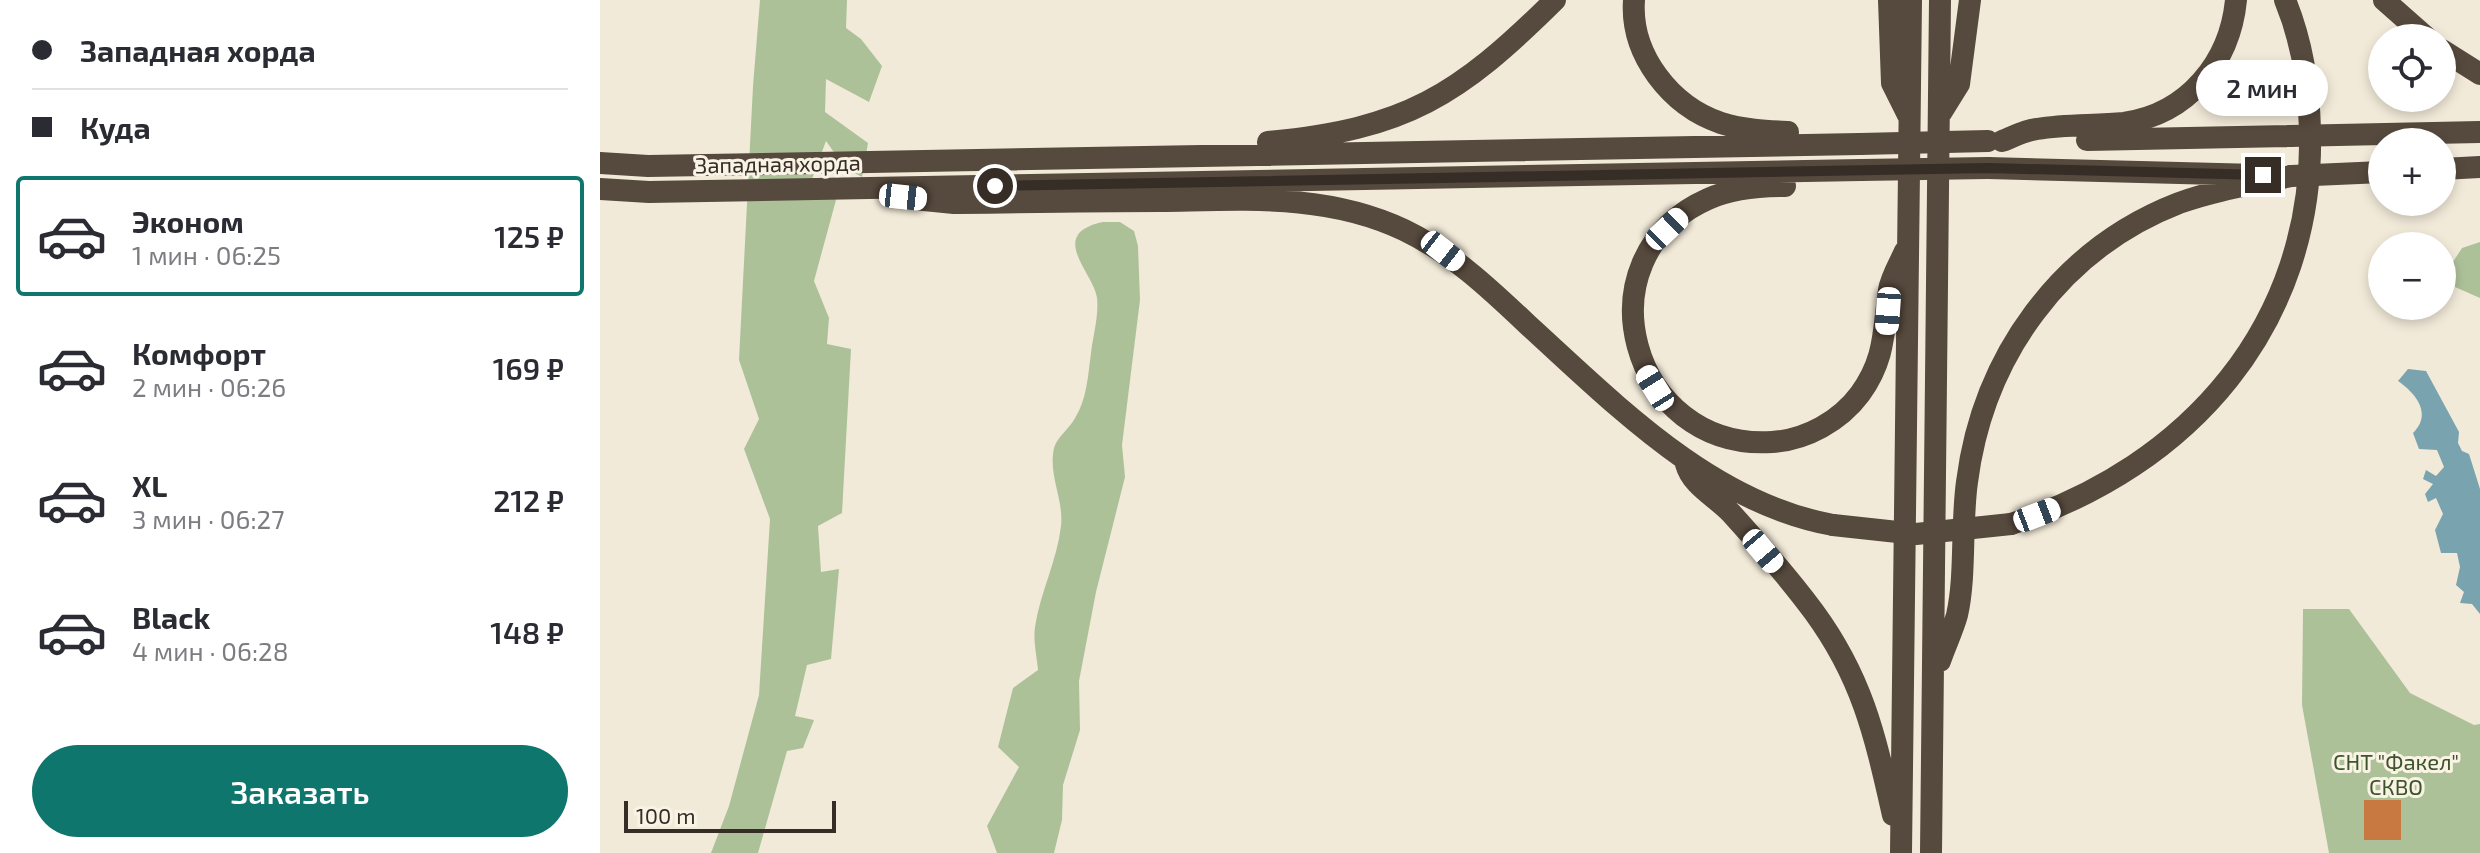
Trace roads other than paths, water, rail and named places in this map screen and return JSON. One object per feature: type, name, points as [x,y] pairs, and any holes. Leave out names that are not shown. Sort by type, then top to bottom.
[{"type":"highway","points":[[781,163],[848,152],[1269,142],[1379,124],[1423,106],[1456,87],[1506,49],[1555,0]]},
{"type":"highway","points":[[1634,0],[1636,27],[1652,69],[1677,98],[1698,113],[1747,129],[1818,133],[1860,144]]},
{"type":"highway","points":[[1889,0],[1892,83],[1910,120]]},
{"type":"highway","points":[[1901,852],[1911,0]]},
{"type":"highway","points":[[1931,853],[1940,0]]},
{"type":"highway","points":[[1940,114],[1959,84],[1970,0]]},
{"type":"highway","points":[[1995,141],[2035,129],[2127,122],[2151,116],[2182,100],[2203,82],[2219,59],[2234,21],[2236,0]]},
{"type":"highway","points":[[826,189],[954,203],[1267,199],[1359,212],[1402,229],[1443,251],[1685,459],[1736,489],[1780,510],[1833,525],[1916,534],[2011,524],[2077,500],[2148,458],[2213,399],[2260,332],[2279,293],[2292,255],[2300,228],[2309,170],[2307,84],[2285,0]]},
{"type":"highway","points":[[2384,0],[2411,24]]},
{"type":"highway","points":[[2456,59],[2480,74]]},
{"type":"highway","name":"Западная хорда","points":[[600,163],[648,166],[2480,132]]},
{"type":"highway","points":[[2456,168],[2480,167]]},
{"type":"highway","name":"Западная хорда","points":[[600,189],[649,192],[1988,168],[2291,176]]},
{"type":"highway","points":[[1861,170],[1825,183],[1762,186],[1720,194],[1694,206],[1667,229],[1643,262],[1633,300],[1634,337],[1645,372],[1655,388],[1687,420],[1708,432],[1737,441],[1777,442],[1822,426],[1858,397],[1876,368],[1887,331],[1889,289],[1909,242]]},
{"type":"highway","points":[[1935,674],[1957,614],[1967,483],[1981,415],[2006,354],[2040,303],[2086,257],[2140,221],[2181,202],[2291,176],[2368,173]]},
{"type":"highway","points":[[1685,459],[1689,475],[1729,511],[1814,611],[1851,669],[1870,716],[1901,852]]},
{"type":"water","points":[[2408,369],[2426,371],[2459,432],[2458,443],[2462,451],[2469,454],[2480,489],[2480,614],[2472,604],[2460,603],[2464,592],[2456,585],[2460,567],[2457,553],[2441,553],[2435,530],[2443,514],[2436,498],[2428,502],[2425,494],[2433,484],[2423,479],[2426,470],[2436,476],[2444,467],[2437,450],[2419,449],[2413,433],[2419,426],[2422,411],[2415,397],[2398,381]]},
{"type":"park label","name":"СНТ \"Факел\" СКВО","points":[[2396,774]]}]
